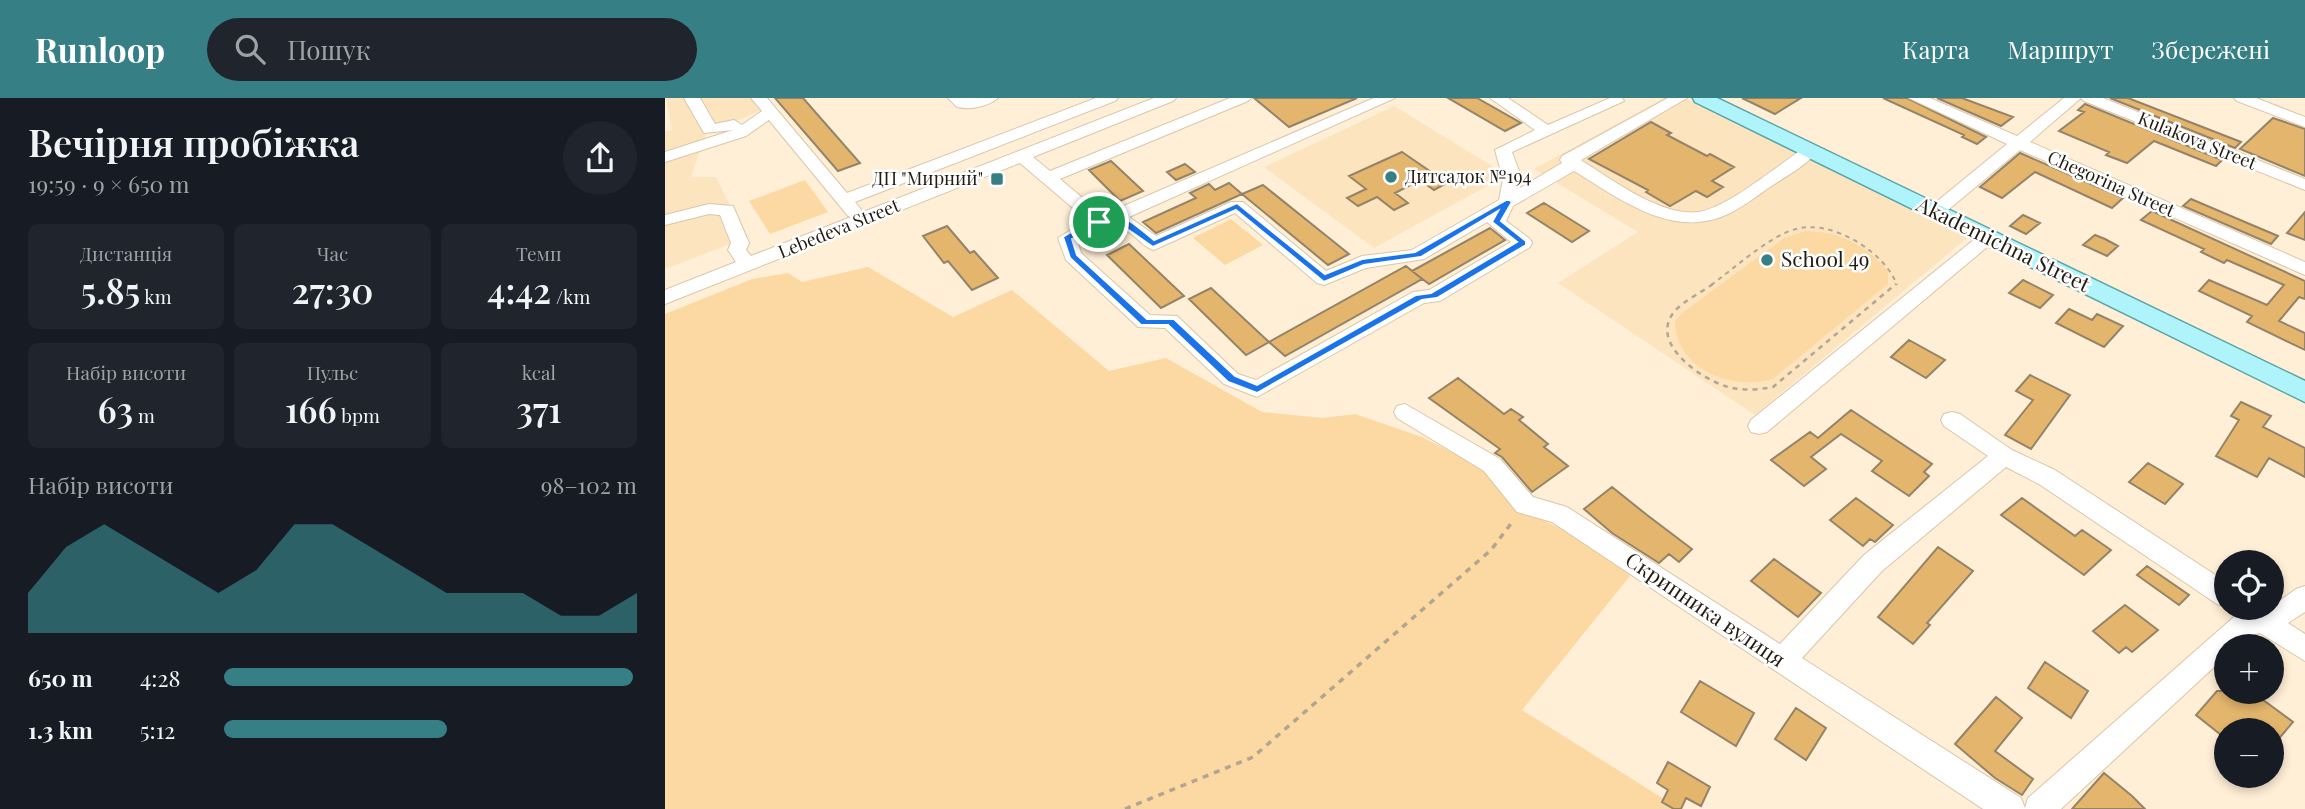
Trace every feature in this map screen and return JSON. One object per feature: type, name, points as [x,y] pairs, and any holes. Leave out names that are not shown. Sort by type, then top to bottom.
[{"type":"main road","name":"Akademichna Street","points":[[1702,98],[2305,392]]},
{"type":"street","points":[[692,98],[710,131],[771,112]]},
{"type":"street","points":[[759,98],[861,220]]},
{"type":"street","points":[[956,98],[962,104],[990,98]]},
{"type":"street","points":[[844,200],[1110,98]]},
{"type":"street","name":"Lebedeva Street","points":[[665,297],[1168,98]]},
{"type":"street","points":[[1048,178],[1243,98]]},
{"type":"street","points":[[1387,98],[1067,237],[1073,256],[1145,322],[1170,321],[1231,379],[1257,389],[1420,298],[1433,296],[1523,243],[1496,222],[1508,202],[1508,179],[1503,150],[1616,101],[1611,98]]},
{"type":"street","points":[[1499,98],[1547,131]]},
{"type":"street","points":[[1679,98],[1568,160],[1649,207],[1673,216],[1696,217],[1716,213],[1810,150]]},
{"type":"street","name":"Chegorina Street","points":[[1917,98],[2305,269]]},
{"type":"street","points":[[1936,211],[2073,98]]},
{"type":"street","name":"Kulakova Street","points":[[2089,98],[2305,185]]},
{"type":"street","points":[[2242,98],[2305,122]]},
{"type":"street","points":[[666,156],[740,133],[771,112]]},
{"type":"street","points":[[1022,156],[1048,178],[1107,219],[1124,220],[1153,244],[1237,206],[1324,279],[1362,262],[1417,255],[1575,163]]},
{"type":"street","points":[[665,220],[709,209],[727,210],[740,243],[737,250],[747,265]]},
{"type":"street","points":[[1759,426],[1987,238]]},
{"type":"street","points":[[1405,412],[1492,465],[1525,505]]},
{"type":"street","points":[[1952,420],[2004,456],[2047,477],[2214,588]]},
{"type":"street","points":[[1782,661],[1873,563],[2004,456]]},
{"type":"street","name":"Скрипника вулиця","points":[[1525,505],[1559,514],[2010,809]]},
{"type":"street","points":[[2284,611],[2291,610],[2305,597]]},
{"type":"street","points":[[2039,809],[2247,620]]},
{"type":"street","points":[[2263,620],[2305,649]]},
{"type":"path","points":[[1798,228],[1818,228],[1852,238],[1879,257],[1893,273],[1897,285],[1773,387],[1758,390],[1725,386],[1693,370],[1683,360],[1670,340],[1667,326],[1669,318],[1778,237],[1798,228]]},
{"type":"path","points":[[1125,809],[1252,757],[1491,550],[1525,505]]},
{"type":"shaded area","points":[[666,98],[751,98],[762,110],[706,134],[691,177],[716,177],[746,238],[665,269],[665,131],[672,130]]},
{"type":"shaded area","name":"School 49","points":[[1664,98],[1684,98],[1967,238],[1755,415],[1558,283],[1638,232],[1534,169]]},
{"type":"shaded area","name":"Дитсадок №194","points":[[1394,106],[1507,175],[1374,248],[1264,167]]},
{"type":"shaded area","points":[[805,180],[828,212],[770,234],[749,201]]},
{"type":"shaded area","points":[[1231,219],[1263,245],[1225,265],[1193,238]]},
{"type":"shaded area","points":[[1806,231],[1841,237],[1861,247],[1888,271],[1888,284],[1773,379],[1741,382],[1725,379],[1696,364],[1685,353],[1678,339],[1675,322],[1682,313],[1784,238]]},
{"type":"shaded area","points":[[868,267],[953,317],[1012,290],[1109,371],[1166,358],[1262,412],[1323,418],[1355,414],[1422,437],[1487,470],[1523,511],[1608,550],[1630,576],[1522,710],[1680,809],[665,809],[665,314],[752,279],[788,273],[802,282]]},
{"type":"building","points":[[775,98],[803,98],[860,163],[838,171]]},
{"type":"building","points":[[1254,98],[1357,98],[1289,127]]},
{"type":"building","points":[[1448,98],[1477,98],[1521,123],[1505,131]]},
{"type":"building","points":[[1742,98],[1801,98],[1775,114]]},
{"type":"building","points":[[1883,98],[1907,98],[1986,137],[1977,144],[1962,137],[1964,135]]},
{"type":"building","points":[[1937,98],[1962,98],[2013,117],[2001,126]]},
{"type":"building","points":[[2110,98],[2128,98],[2241,142],[2235,148]]},
{"type":"building","points":[[2085,104],[2222,160],[2216,166],[2154,141],[2127,163],[2106,155],[2109,152],[2059,131],[2084,112],[2078,110]]},
{"type":"building","points":[[2273,118],[2305,129],[2305,176],[2240,149]]},
{"type":"building","points":[[1651,122],[1671,133],[1667,135],[1734,167],[1712,181],[1723,187],[1707,197],[1696,191],[1670,206],[1646,192],[1648,190],[1589,159]]},
{"type":"building","points":[[1402,152],[1447,183],[1434,190],[1420,180],[1395,193],[1408,203],[1394,210],[1377,197],[1358,206],[1347,198],[1366,189],[1349,176]]},
{"type":"building","points":[[2020,153],[2123,198],[2112,208],[2035,172],[2002,198],[1980,187]]},
{"type":"building","points":[[1111,161],[1143,191],[1120,201],[1089,170]]},
{"type":"building","points":[[1185,164],[1195,172],[1176,180],[1167,172]]},
{"type":"building","points":[[1229,183],[1242,194],[1156,233],[1143,222],[1196,198],[1190,193],[1209,184],[1215,190]]},
{"type":"building","points":[[1263,185],[1349,254],[1328,265],[1242,194]]},
{"type":"building","points":[[2191,199],[2278,236],[2271,244],[2183,206]]},
{"type":"building","points":[[1544,203],[1589,231],[1572,242],[1527,213]]},
{"type":"building","points":[[2152,211],[2305,281],[2305,299],[2299,297],[2279,321],[2305,333],[2305,350],[2247,322],[2252,316],[2199,291],[2209,280],[2267,305],[2284,285],[2227,260],[2224,263],[2201,252],[2204,249],[2141,220]]},
{"type":"building","points":[[2305,212],[2305,240],[2287,233]]},
{"type":"building","points":[[2023,215],[2040,223],[2026,234],[2010,226]]},
{"type":"building","points":[[947,226],[970,253],[974,251],[998,278],[972,290],[948,261],[944,263],[923,236]]},
{"type":"building","points":[[1490,228],[1505,240],[1429,284],[1412,271]]},
{"type":"building","points":[[2095,235],[2118,246],[2107,256],[2083,245]]},
{"type":"building","points":[[1129,244],[1184,296],[1161,308],[1107,255]]},
{"type":"building","points":[[1406,266],[1422,279],[1285,356],[1269,342]]},
{"type":"building","points":[[2023,280],[2053,295],[2040,308],[2009,293]]},
{"type":"building","points":[[1211,288],[1269,342],[1246,355],[1189,299]]},
{"type":"building","points":[[2069,309],[2092,320],[2097,314],[2123,326],[2104,347],[2056,323]]},
{"type":"building","points":[[1909,340],[1945,360],[1926,378],[1891,357]]},
{"type":"building","points":[[2030,375],[2070,395],[2031,449],[2005,435],[2033,400],[2016,391]]},
{"type":"building","points":[[1458,378],[1504,414],[1511,409],[1523,417],[1519,420],[1548,444],[1544,447],[1568,466],[1532,492],[1502,457],[1495,453],[1500,449],[1429,398]]},
{"type":"building","points":[[2241,402],[2271,416],[2263,427],[2305,448],[2305,477],[2269,458],[2257,477],[2216,456],[2239,420],[2231,416]]},
{"type":"building","points":[[1851,410],[1932,464],[1924,472],[1929,476],[1909,496],[1872,471],[1882,461],[1841,434],[1811,457],[1826,469],[1804,486],[1771,460],[1810,432],[1818,438]]},
{"type":"building","points":[[2148,463],[2183,484],[2165,504],[2129,482]]},
{"type":"building","points":[[1612,487],[1692,549],[1679,562],[1669,554],[1659,563],[1612,533],[1584,509]]},
{"type":"building","points":[[1856,498],[1893,525],[1875,542],[1870,539],[1863,546],[1830,520]]},
{"type":"building","points":[[2022,498],[2075,536],[2082,530],[2111,550],[2084,575],[2001,515]]},
{"type":"building","points":[[1938,547],[1973,571],[1927,623],[1930,625],[1913,644],[1878,617]]},
{"type":"building","points":[[1774,559],[1821,593],[1798,617],[1751,581]]},
{"type":"building","points":[[2147,566],[2189,595],[2179,605],[2137,575]]},
{"type":"building","points":[[2125,605],[2158,630],[2132,652],[2126,647],[2119,653],[2093,631]]},
{"type":"building","points":[[2045,662],[2088,691],[2071,718],[2028,688]]},
{"type":"building","points":[[1700,681],[1754,713],[1736,746],[1681,712]]},
{"type":"building","points":[[2214,694],[2214,704],[2269,704],[2293,722],[2284,733],[2284,718],[2214,718],[2214,729],[2196,715]]},
{"type":"building","points":[[1996,697],[2022,718],[1995,751],[2033,779],[2022,795],[1995,778],[1955,744]]},
{"type":"building","points":[[1796,708],[1826,728],[1806,760],[1775,739]]},
{"type":"building","points":[[1668,762],[1710,787],[1701,806],[1686,798],[1681,809],[1674,809],[1662,802],[1668,790],[1657,783]]},
{"type":"building","points":[[2104,773],[2132,796],[2145,809],[2072,809]]},
{"type":"place","name":"Дитсадок №194","points":[[1391,177]]},
{"type":"place","name":"ДП \"Мирний\"","points":[[997,179]]},
{"type":"place","name":"School 49","points":[[1767,260]]},
{"type":"route","points":[[1508,202],[1496,222],[1523,243],[1433,296],[1420,298],[1257,389],[1231,379],[1170,321],[1145,322],[1073,256],[1067,237],[1099,222],[1114,217],[1124,220],[1153,244],[1237,206],[1324,279],[1362,262],[1417,255],[1508,202]]}]
